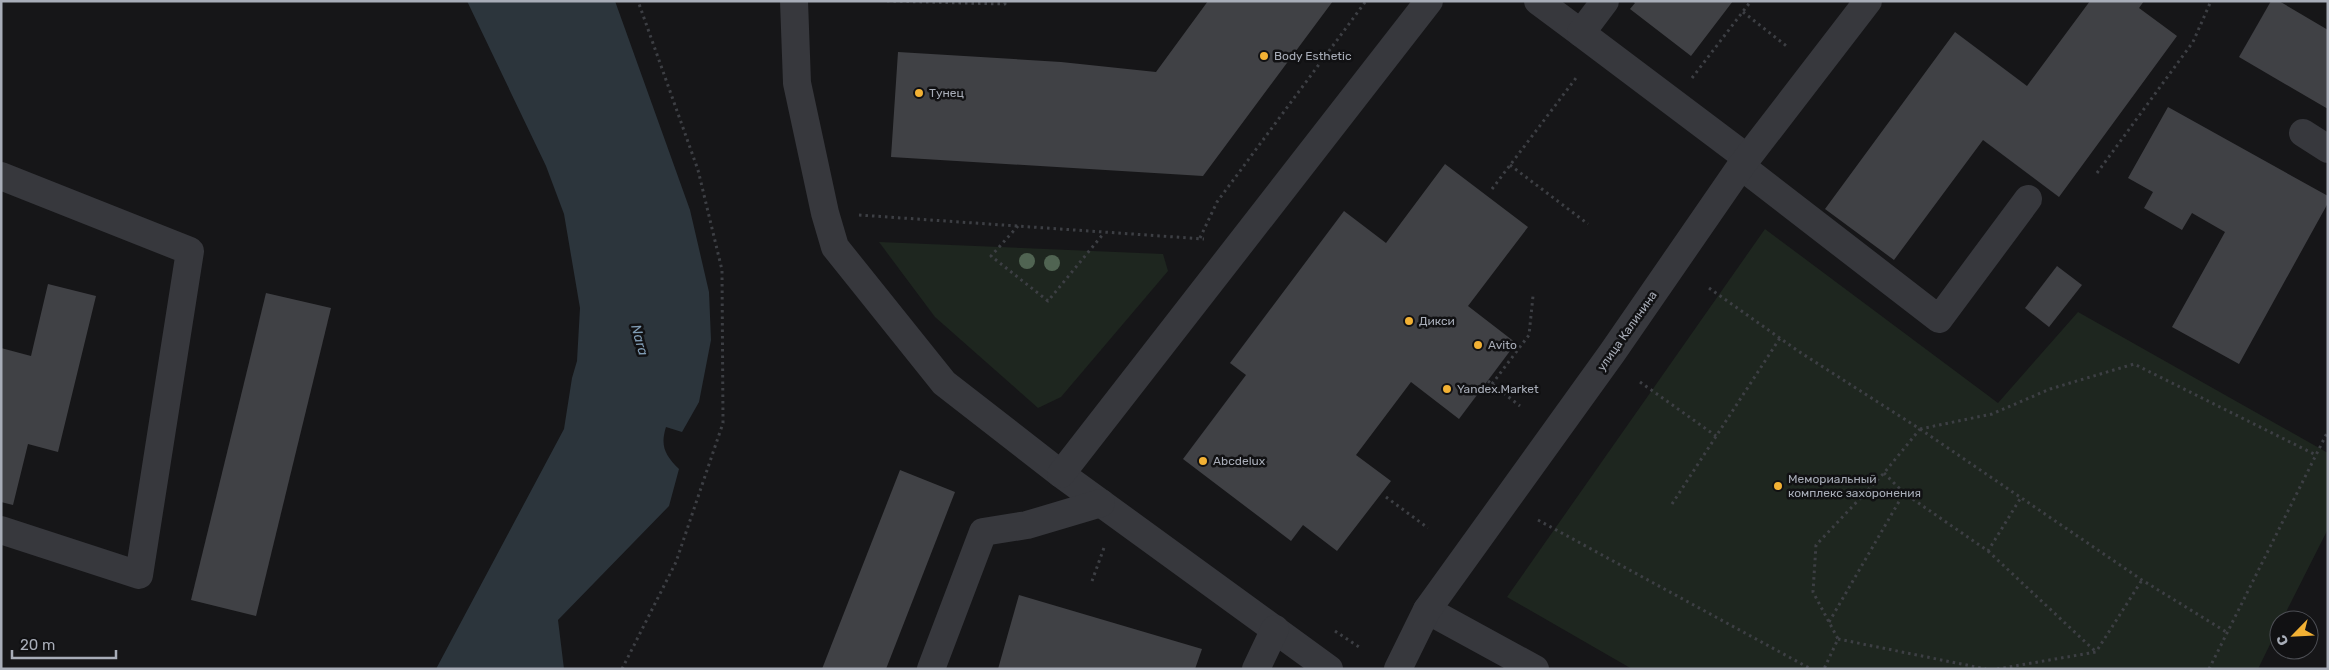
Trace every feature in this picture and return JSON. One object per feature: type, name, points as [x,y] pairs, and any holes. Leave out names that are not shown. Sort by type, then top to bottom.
[{"type":"street","points":[[794,1],[797,83],[835,247],[944,383],[1100,503],[1329,669]]},
{"type":"street","points":[[1061,474],[1429,1]]},
{"type":"street","points":[[1538,1],[1744,162],[1939,319],[2028,199]]},
{"type":"street","points":[[1581,33],[1605,1]]},
{"type":"street","name":"улица Калинина","points":[[1398,669],[1427,610],[1612,353],[1744,162],[1868,1]]},
{"type":"street","points":[[2303,133],[2328,149]]},
{"type":"street","points":[[1,176],[190,251],[139,575],[1,530]]},
{"type":"street","points":[[931,669],[983,532],[1027,526],[1100,503]]},
{"type":"street","points":[[1427,610],[1535,669]]},
{"type":"street","points":[[1256,669],[1275,629]]},
{"type":"path","points":[[622,669],[676,562],[723,423],[722,270],[698,170],[638,1]]},
{"type":"path","points":[[887,1],[1005,4],[1005,1]]},
{"type":"path","points":[[1200,238],[1217,202],[1366,1]]},
{"type":"path","points":[[1690,81],[1751,1]]},
{"type":"path","points":[[2097,173],[2194,42],[2211,1]]},
{"type":"path","points":[[1743,12],[1790,48]]},
{"type":"path","points":[[1492,189],[1576,78]]},
{"type":"path","points":[[1510,165],[1588,224]]},
{"type":"path","points":[[860,224],[856,215],[1243,241]]},
{"type":"path","points":[[1018,226],[991,256],[1048,301],[1105,232]]},
{"type":"path","points":[[1710,288],[1780,338],[1920,429],[2142,580],[2228,633]]},
{"type":"path","points":[[1492,384],[1529,335],[1533,296]]},
{"type":"path","points":[[1672,504],[1780,338]]},
{"type":"path","points":[[1986,669],[1838,639],[1813,592],[1816,545],[1884,473],[1920,429],[1992,414],[2050,389],[2134,364],[2316,455]]},
{"type":"path","points":[[1488,381],[1520,406]]},
{"type":"path","points":[[1640,382],[1716,436]]},
{"type":"path","points":[[2209,669],[2328,431]]},
{"type":"path","points":[[1884,473],[1904,493],[1988,551],[2096,652]]},
{"type":"path","points":[[1828,622],[1904,493]]},
{"type":"path","points":[[1386,497],[1428,528]]},
{"type":"path","points":[[1988,551],[2020,498]]},
{"type":"path","points":[[1538,520],[1811,669]]},
{"type":"path","points":[[1092,581],[1105,545]]},
{"type":"path","points":[[1997,669],[2096,652],[2142,580]]},
{"type":"path","points":[[1329,626],[1362,649]]},
{"type":"path","points":[[1824,669],[1838,639]]},
{"type":"shaded area","points":[[1765,229],[1998,403],[2078,312],[2328,453],[2328,529],[2287,610],[2269,610],[2269,646],[2258,669],[1632,669],[1507,597]]},
{"type":"shaded area","points":[[879,242],[1163,254],[1168,271],[1061,397],[1038,408],[935,317]]},
{"type":"water","name":"Nara","points":[[467,1],[615,1],[690,210],[709,292],[711,340],[699,402],[682,432],[666,427],[664,434],[664,445],[667,455],[679,469],[669,506],[558,620],[564,669],[436,669],[564,429],[572,378],[577,361],[580,308],[564,214],[546,166]]},
{"type":"building","points":[[1208,1],[1333,1],[1203,176],[891,157],[898,52],[1061,62],[1156,72]]},
{"type":"building","points":[[1632,1],[1733,1],[1691,56],[1630,9],[1635,3]]},
{"type":"building","points":[[2090,1],[2144,1],[2139,8],[2177,36],[2059,197],[1983,140],[1894,260],[1825,209],[1955,32],[2027,86]]},
{"type":"building","points":[[2271,1],[2279,1],[2328,30],[2328,109],[2239,57]]},
{"type":"building","points":[[2168,107],[2328,196],[2328,203],[2239,364],[2172,327],[2225,232],[2192,213],[2182,230],[2144,208],[2153,192],[2128,178]]},
{"type":"building","points":[[1445,164],[1528,227],[1468,306],[1516,343],[1459,419],[1411,382],[1356,455],[1391,481],[1337,551],[1303,525],[1291,541],[1183,459],[1246,375],[1230,363],[1344,211],[1386,243]]},
{"type":"building","points":[[2057,266],[2082,285],[2049,327],[2025,308]]},
{"type":"building","points":[[48,284],[96,296],[58,452],[28,444],[13,505],[1,502],[1,348],[31,356]]},
{"type":"building","points":[[266,293],[331,308],[256,616],[191,600]]},
{"type":"building","points":[[900,470],[955,492],[886,669],[822,669]]},
{"type":"building","points":[[1019,595],[1202,649],[1195,669],[998,669]]},
{"type":"place","name":"Body Esthetic","points":[[1264,56]]},
{"type":"place","name":"Тунец","points":[[919,93]]},
{"type":"place","name":"Дикси","points":[[1409,321]]},
{"type":"place","name":"Avito","points":[[1478,345]]},
{"type":"place","name":"Yandex.Market","points":[[1447,389]]},
{"type":"place","name":"Abcdelux","points":[[1203,461]]},
{"type":"place","name":"Мемориальный комплекс захоронения","points":[[1778,486]]}]
